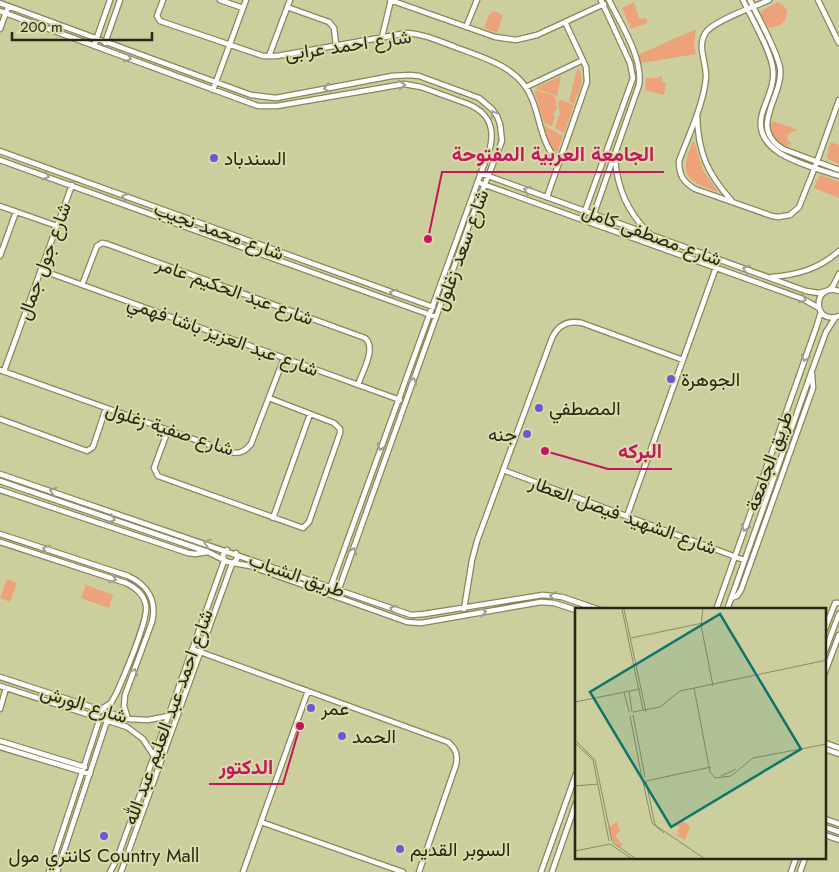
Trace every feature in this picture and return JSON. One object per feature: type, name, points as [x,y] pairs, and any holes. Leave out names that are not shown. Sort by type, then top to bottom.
[{"type":"street","points":[[94,46],[110,0]]},
{"type":"street","points":[[102,49],[120,0]]},
{"type":"street","name":"شارع احمد عرابى","points":[[163,0],[157,16],[160,21],[255,54],[269,56],[407,33],[425,36],[493,61],[510,72],[526,87],[533,100],[547,148],[559,162]]},
{"type":"street","points":[[220,0],[243,8]]},
{"type":"street","points":[[213,90],[246,0]]},
{"type":"street","points":[[269,56],[290,0]]},
{"type":"street","points":[[382,37],[391,0],[495,37],[516,40],[537,35],[566,22],[602,2],[609,1],[638,60],[640,76],[639,85],[591,222]]},
{"type":"street","points":[[466,27],[477,0]]},
{"type":"street","points":[[744,0],[771,59],[774,71],[761,119],[763,136],[768,145],[777,152],[816,165],[839,170]]},
{"type":"street","points":[[750,0],[778,59],[780,71],[778,88],[767,118],[770,136],[775,144],[783,149],[839,176]]},
{"type":"street","points":[[769,0],[714,25],[704,34],[702,47],[706,78],[697,111],[679,161],[679,170],[682,178],[687,185],[695,189],[778,217],[790,215],[799,207],[839,100]]},
{"type":"street","points":[[818,0],[839,43]]},
{"type":"street","points":[[582,219],[633,78],[630,63],[602,2]]},
{"type":"street","name":"شارع سعد زغلول","points":[[0,4],[251,96],[267,98],[401,75],[419,76],[471,95],[486,103],[496,116],[502,133],[500,150],[485,184],[436,317],[336,597]]},
{"type":"street","points":[[0,29],[8,6]]},
{"type":"street","points":[[287,7],[329,22],[334,28],[336,45]]},
{"type":"street","name":"شارع سعد زغلول","points":[[0,11],[248,104],[268,107],[396,85],[413,85],[468,104],[482,112],[490,125],[492,133],[490,148],[428,314],[328,594]]},
{"type":"street","points":[[547,197],[586,90],[587,74],[583,60],[566,22]]},
{"type":"street","points":[[526,87],[583,60]]},
{"type":"street","points":[[376,79],[378,85],[376,89]]},
{"type":"street","points":[[357,82],[359,92]]},
{"type":"street","points":[[697,111],[698,140],[702,154],[714,179],[732,201]]},
{"type":"street","name":"شارع محمد نجيب","points":[[0,151],[439,309]]},
{"type":"street","points":[[615,156],[617,178],[624,199],[635,218],[650,234]]},
{"type":"street","name":"شارع محمد نجيب","points":[[0,160],[436,317]]},
{"type":"street","name":"شارع مصطفى كامل","points":[[480,173],[806,291],[839,291]]},
{"type":"street","name":"شارع جول جمال","points":[[2,371],[75,179]]},
{"type":"street","points":[[495,188],[494,185],[498,179]]},
{"type":"street","name":"شارع مصطفى كامل","points":[[477,182],[809,301],[829,318],[837,317]]},
{"type":"street","points":[[0,206],[57,226]]},
{"type":"street","points":[[0,256],[16,212]]},
{"type":"street","name":"شارع عبد الحكيم عامر","points":[[82,285],[95,249],[99,244],[105,243],[365,338],[370,345],[370,350],[358,385]]},
{"type":"street","points":[[769,278],[810,270],[839,252]]},
{"type":"street","points":[[627,516],[719,259]]},
{"type":"street","points":[[320,275],[322,268]]},
{"type":"street","name":"شارع عبد العزيز باشا فهمي","points":[[41,270],[406,402]]},
{"type":"street","points":[[827,291],[833,286],[839,274]]},
{"type":"street","name":"طريق الجامعة","points":[[717,608],[815,332],[820,310],[819,300],[827,291]]},
{"type":"street","name":"طريق الجامعة","points":[[727,608],[826,332],[837,317]]},
{"type":"street","points":[[463,616],[474,549],[552,338],[560,326],[570,322],[582,323],[683,360]]},
{"type":"street","name":"شارع صفية زغلول","points":[[2,371],[233,453],[240,453],[251,444],[284,358]]},
{"type":"street","points":[[730,598],[740,594],[814,388],[811,373]]},
{"type":"street","points":[[168,430],[154,468],[158,476],[298,527],[306,526],[340,433],[338,425],[268,398]]},
{"type":"street","points":[[0,420],[87,451],[93,447],[106,408]]},
{"type":"street","points":[[273,518],[310,414]]},
{"type":"street","name":"شارع الشهيد فيصل العطار","points":[[503,470],[744,560]]},
{"type":"street","name":"طريق الشباب","points":[[0,474],[228,550],[411,615],[550,595],[569,598],[595,608]]},
{"type":"street","name":"طريق الشباب","points":[[0,481],[208,552],[232,564],[250,566],[414,623],[541,602],[560,604],[575,610]]},
{"type":"street","points":[[0,490],[188,553],[208,552]]},
{"type":"street","points":[[755,499],[765,502]]},
{"type":"street","points":[[0,534],[137,580],[150,594],[154,613],[124,700],[128,719]]},
{"type":"street","points":[[0,542],[133,586],[139,591],[146,605],[144,621],[115,698],[100,710]]},
{"type":"street","points":[[224,561],[223,555],[228,550]]},
{"type":"street","points":[[232,564],[237,559],[236,554]]},
{"type":"street","points":[[65,564],[68,556]]},
{"type":"street","name":"شارع احمد عبد العليم عبد الله","points":[[113,871],[224,561]]},
{"type":"street","name":"شارع احمد عبد العليم عبد الله","points":[[121,872],[232,564]]},
{"type":"street","points":[[826,627],[837,603]]},
{"type":"street","points":[[826,648],[839,615]]},
{"type":"street","points":[[826,669],[839,636]]},
{"type":"street","points":[[192,649],[448,742],[453,746],[458,758],[419,872]]},
{"type":"street","name":"شارع الورش","points":[[0,678],[128,719],[148,720],[168,716]]},
{"type":"street","name":"شارع الورش","points":[[0,686],[126,727],[143,739],[154,756]]},
{"type":"street","points":[[0,710],[6,688]]},
{"type":"street","points":[[243,872],[308,691]]},
{"type":"street","points":[[62,707],[65,698]]},
{"type":"street","points":[[49,872],[100,718]]},
{"type":"street","points":[[57,872],[107,721]]},
{"type":"street","points":[[0,741],[83,769]]},
{"type":"street","points":[[826,743],[839,748]]},
{"type":"street","points":[[0,746],[90,771]]},
{"type":"street","points":[[826,749],[839,754]]},
{"type":"street","points":[[541,872],[575,777]]},
{"type":"street","points":[[553,871],[575,806]]},
{"type":"street","points":[[826,819],[839,824]]},
{"type":"street","points":[[261,822],[403,872]]},
{"type":"street","points":[[826,827],[839,832]]},
{"type":"street","points":[[826,835],[839,840]]},
{"type":"street","points":[[791,872],[795,860]]},
{"type":"street","points":[[800,872],[804,860]]},
{"type":"shaded area","points":[[634,2],[639,19],[646,18],[647,23],[631,29],[622,8]]},
{"type":"shaded area","points":[[777,2],[783,5],[787,11],[784,22],[768,28],[760,12]]},
{"type":"shaded area","points":[[493,11],[503,15],[497,33],[484,28],[489,15]]},
{"type":"shaded area","points":[[696,29],[694,43],[696,54],[641,63],[638,55]]},
{"type":"shaded area","points":[[577,69],[581,73],[581,82],[574,104],[569,101]]},
{"type":"shaded area","points":[[561,76],[557,96],[537,89],[537,87]]},
{"type":"shaded area","points":[[662,76],[662,82],[666,83],[664,95],[645,90],[646,78],[658,78]]},
{"type":"shaded area","points":[[536,90],[555,96],[557,109],[553,114],[555,117],[552,126],[544,123],[535,94]]},
{"type":"shaded area","points":[[561,100],[574,105],[564,133],[555,128],[560,115],[558,102]]},
{"type":"shaded area","points":[[773,121],[798,130],[788,135],[787,140],[791,143],[790,146],[787,145],[784,149],[771,135],[769,124]]},
{"type":"shaded area","points":[[544,125],[563,136],[557,153],[550,144]]},
{"type":"shaded area","points":[[693,141],[703,170],[718,192],[698,184],[688,175],[686,161]]},
{"type":"shaded area","points":[[830,142],[839,145],[839,165],[827,158]]},
{"type":"shaded area","points":[[821,175],[839,182],[839,198],[814,188]]},
{"type":"shaded area","points":[[7,579],[17,583],[10,602],[0,598]]},
{"type":"shaded area","points":[[86,585],[113,595],[109,608],[81,598]]},
{"type":"place","name":"السندباد","points":[[214,158]]},
{"type":"place","name":"الجامعة العربية المفتوحة","points":[[428,239]]},
{"type":"place","name":"الجوهرة","points":[[671,379]]},
{"type":"place","name":"المصطفي","points":[[539,408]]},
{"type":"place","name":"جنه","points":[[527,434]]},
{"type":"place","name":"البركه","points":[[545,451]]},
{"type":"place","name":"عمر","points":[[311,708]]},
{"type":"place","name":"الدكتور","points":[[300,726]]},
{"type":"place","name":"الحمد","points":[[342,736]]},
{"type":"place","name":"كانتري مول Country Mall","points":[[104,836]]},
{"type":"place","name":"السوبر القديم","points":[[400,849]]}]
